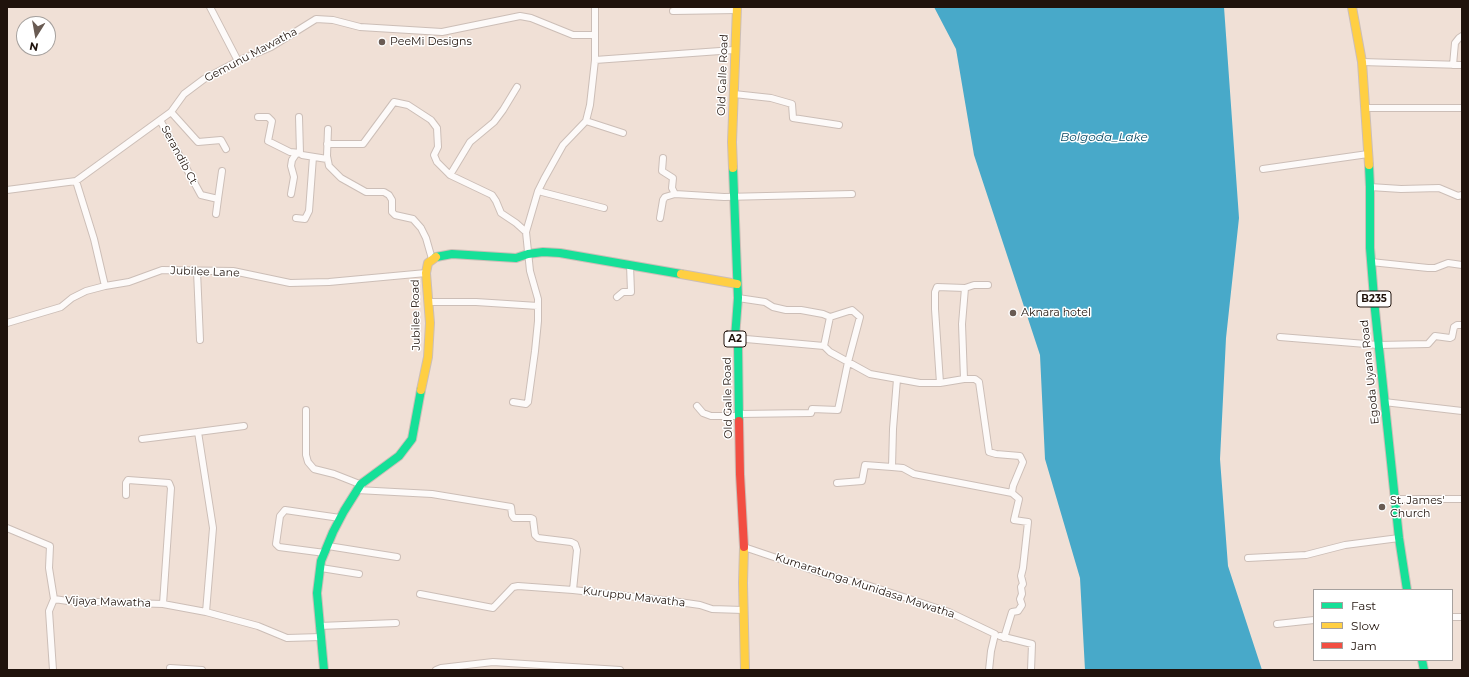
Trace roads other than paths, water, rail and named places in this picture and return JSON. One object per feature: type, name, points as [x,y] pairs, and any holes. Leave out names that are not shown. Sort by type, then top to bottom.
[{"type":"main road","name":"Egoda Uyana Road","points":[[1352,7],[1362,62],[1370,187],[1371,262],[1378,345],[1399,538],[1407,589]]},
{"type":"main road","name":"Old Galle Road","points":[[737,8],[734,50],[732,142],[738,298],[735,338],[738,343],[740,474],[744,547],[743,610],[745,670]]},
{"type":"main road","points":[[432,259],[435,257],[452,254],[516,258],[528,254],[543,252],[560,253],[737,284]]},
{"type":"main road","name":"Jubilee Road","points":[[324,670],[317,593],[321,568],[326,549],[340,518],[360,487],[399,456],[412,438],[428,357],[430,323],[426,273],[428,264],[432,259]]},
{"type":"street","points":[[210,7],[238,61]]},
{"type":"street","points":[[512,402],[526,404],[528,402],[535,351],[538,299],[530,271],[526,232],[538,191],[544,178],[563,145],[586,121],[590,105],[595,60],[595,7]]},
{"type":"street","points":[[673,10],[737,8]]},
{"type":"street","name":"Gemunu Mawatha","points":[[7,190],[76,181],[171,112],[184,94],[204,79],[238,61],[271,47],[316,19],[333,20],[360,27],[442,32],[520,16],[531,18],[573,35],[595,35]]},
{"type":"street","points":[[1453,65],[1456,43],[1462,36]]},
{"type":"street","points":[[595,60],[734,50]]},
{"type":"street","points":[[1362,62],[1462,65]]},
{"type":"street","points":[[450,175],[470,142],[494,122],[517,87]]},
{"type":"street","points":[[734,94],[771,98],[792,104],[793,118],[839,125]]},
{"type":"street","points":[[327,144],[364,144],[394,102],[408,105],[431,120],[437,128],[438,147],[434,155],[437,162],[450,175],[492,195],[502,213],[526,232]]},
{"type":"street","points":[[1365,108],[1462,108]]},
{"type":"street","points":[[171,112],[198,142],[221,140],[226,149]]},
{"type":"street","points":[[258,117],[268,117],[272,121],[268,141],[290,152],[327,159]]},
{"type":"street","points":[[299,117],[300,153]]},
{"type":"street","name":"Serandib Ct","points":[[160,120],[200,195],[218,199]]},
{"type":"street","points":[[586,121],[623,133]]},
{"type":"street","points":[[328,129],[327,159],[329,166],[334,172],[366,192],[384,192],[389,195],[392,200],[392,212],[395,215],[413,219],[421,228],[426,238],[432,259]]},
{"type":"street","points":[[291,194],[294,177],[291,166],[292,160],[296,154],[300,153]]},
{"type":"street","points":[[1263,169],[1368,154]]},
{"type":"street","points":[[296,218],[305,219],[309,211],[313,157]]},
{"type":"street","points":[[663,158],[662,171],[673,178],[672,188],[676,194]]},
{"type":"street","points":[[216,214],[222,171]]},
{"type":"street","points":[[76,181],[94,239],[105,286]]},
{"type":"street","points":[[1370,187],[1401,189],[1438,188],[1458,196],[1462,195]]},
{"type":"street","points":[[538,191],[604,208]]},
{"type":"street","points":[[660,218],[664,200],[668,196],[676,194],[733,197],[852,194]]},
{"type":"street","points":[[1371,262],[1428,268],[1435,268],[1448,263],[1462,265]]},
{"type":"street","points":[[617,297],[623,292],[630,292],[630,265]]},
{"type":"street","name":"Jubilee Lane","points":[[7,323],[61,307],[72,298],[86,291],[129,282],[162,270],[233,271],[290,283],[329,282],[426,273]]},
{"type":"street","points":[[198,271],[200,340]]},
{"type":"street","points":[[940,383],[935,292],[937,287],[965,288],[974,285],[988,285]]},
{"type":"street","points":[[964,379],[962,324],[965,288]]},
{"type":"street","points":[[697,406],[703,414],[711,416],[811,413],[812,409],[838,410],[848,362],[860,317],[852,310],[830,317],[823,314],[801,310],[773,308],[764,302],[738,298]]},
{"type":"street","points":[[428,302],[483,302],[538,306]]},
{"type":"street","points":[[824,346],[830,317]]},
{"type":"street","points":[[1280,337],[1378,345],[1428,344],[1435,336],[1452,337],[1454,327],[1457,325],[1462,325]]},
{"type":"street","points":[[735,338],[824,346],[830,352],[870,374],[920,384],[940,383],[964,379],[979,382],[989,452],[1020,456],[1023,462],[1013,486],[1012,493]]},
{"type":"street","points":[[892,467],[897,379]]},
{"type":"street","points":[[1384,402],[1462,411]]},
{"type":"street","points":[[306,410],[306,455],[308,462],[314,469],[334,474],[360,487]]},
{"type":"street","points":[[142,439],[244,426]]},
{"type":"street","points":[[198,432],[213,528],[206,612]]},
{"type":"street","points":[[837,483],[862,481],[865,465],[892,467],[903,468],[914,474],[1012,493],[1019,499],[1014,520],[1028,522],[1021,576],[1023,584],[1021,587],[1022,594],[1020,599],[1022,605],[1018,611],[1012,612],[1004,638]]},
{"type":"street","points":[[126,495],[126,483],[128,480],[169,483],[171,488],[163,604]]},
{"type":"street","name":"Kuruppu Mawatha","points":[[360,487],[432,494],[511,507],[514,518],[531,518],[535,535],[538,538],[571,542],[575,544],[576,550],[573,590],[672,601],[700,605],[712,609],[743,610]]},
{"type":"street","points":[[1395,499],[1462,499]]},
{"type":"street","points":[[340,518],[284,510],[280,516],[276,544],[279,548],[326,549],[397,557]]},
{"type":"street","points":[[7,528],[50,546],[49,568],[54,600],[49,611],[53,670]]},
{"type":"street","points":[[1248,558],[1306,555],[1346,545],[1399,538]]},
{"type":"street","name":"Kumaratunga Munidasa Mawatha","points":[[744,547],[830,576],[864,584],[949,612],[1004,638],[1032,644],[1031,670]]},
{"type":"street","points":[[321,568],[359,574]]},
{"type":"street","points":[[420,594],[493,608],[513,587],[518,586],[573,590]]},
{"type":"street","name":"Vijaya Mawatha","points":[[54,600],[163,604],[206,612],[258,626],[287,638],[321,637]]},
{"type":"street","points":[[1277,624],[1313,620]]},
{"type":"street","points":[[319,626],[396,623]]},
{"type":"street","points":[[989,670],[995,634]]},
{"type":"street","points":[[436,670],[441,668],[493,662],[620,670]]},
{"type":"street","points":[[170,668],[202,670]]},
{"type":"water","name":"Bolgoda_Lake","points":[[934,7],[1224,7],[1239,218],[1226,338],[1220,459],[1228,566],[1262,670],[1085,670],[1080,578],[1045,459],[1040,355],[974,155],[956,49]]},
{"type":"place","name":"PeeMi Designs","points":[[382,42]]},
{"type":"place","name":"Aknara hotel","points":[[1013,313]]},
{"type":"place","name":"St. James' Church","points":[[1382,507]]}]
